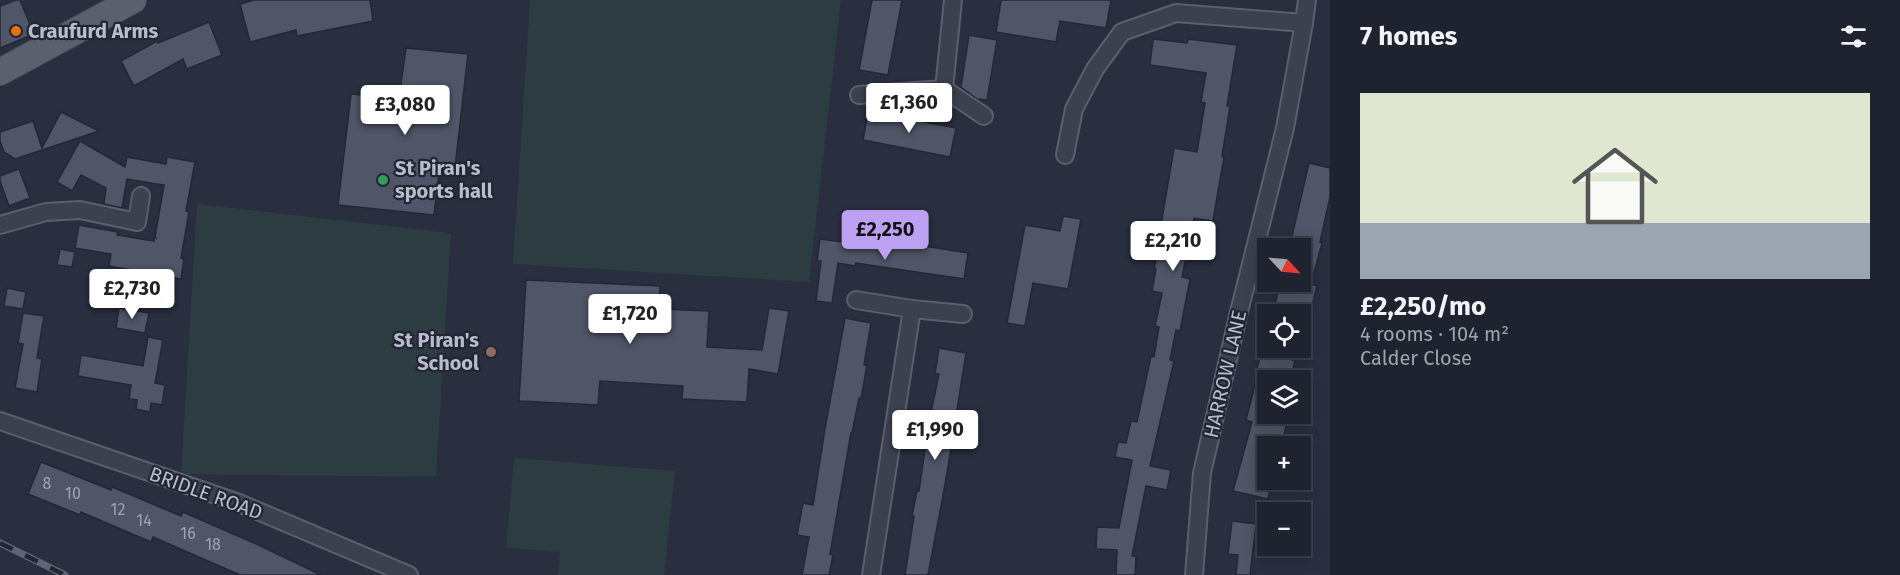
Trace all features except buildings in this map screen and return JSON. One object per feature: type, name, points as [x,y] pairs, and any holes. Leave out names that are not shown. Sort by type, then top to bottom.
[{"type":"main road","points":[[0,72],[133,0]]},
{"type":"street","points":[[944,89],[953,0]]},
{"type":"street","name":"HARROW LANE","points":[[1194,575],[1202,472],[1285,128],[1307,0]]},
{"type":"street","points":[[1065,154],[1074,109],[1095,69],[1122,32],[1176,13],[1304,23]]},
{"type":"street","points":[[859,95],[944,89],[984,116]]},
{"type":"street","points":[[0,225],[46,212],[80,210],[137,222],[141,196]]},
{"type":"street","points":[[856,300],[963,314]]},
{"type":"street","points":[[871,575],[912,309]]},
{"type":"street","name":"BRIDLE ROAD","points":[[0,421],[238,503],[409,575]]},
{"type":"shaded area","points":[[530,0],[841,0],[809,282],[513,264]]},
{"type":"shaded area","points":[[197,204],[451,233],[436,477],[181,474]]},
{"type":"shaded area","points":[[514,458],[675,471],[664,575],[558,575],[560,552],[506,548]]},
{"type":"railway","points":[[0,543],[65,575]]},
{"type":"place","name":"Craufurd Arms","points":[[16,31]]},
{"type":"place","name":"St Piran's sports hall","points":[[383,180]]},
{"type":"place","name":"St Piran's School","points":[[491,352]]}]
